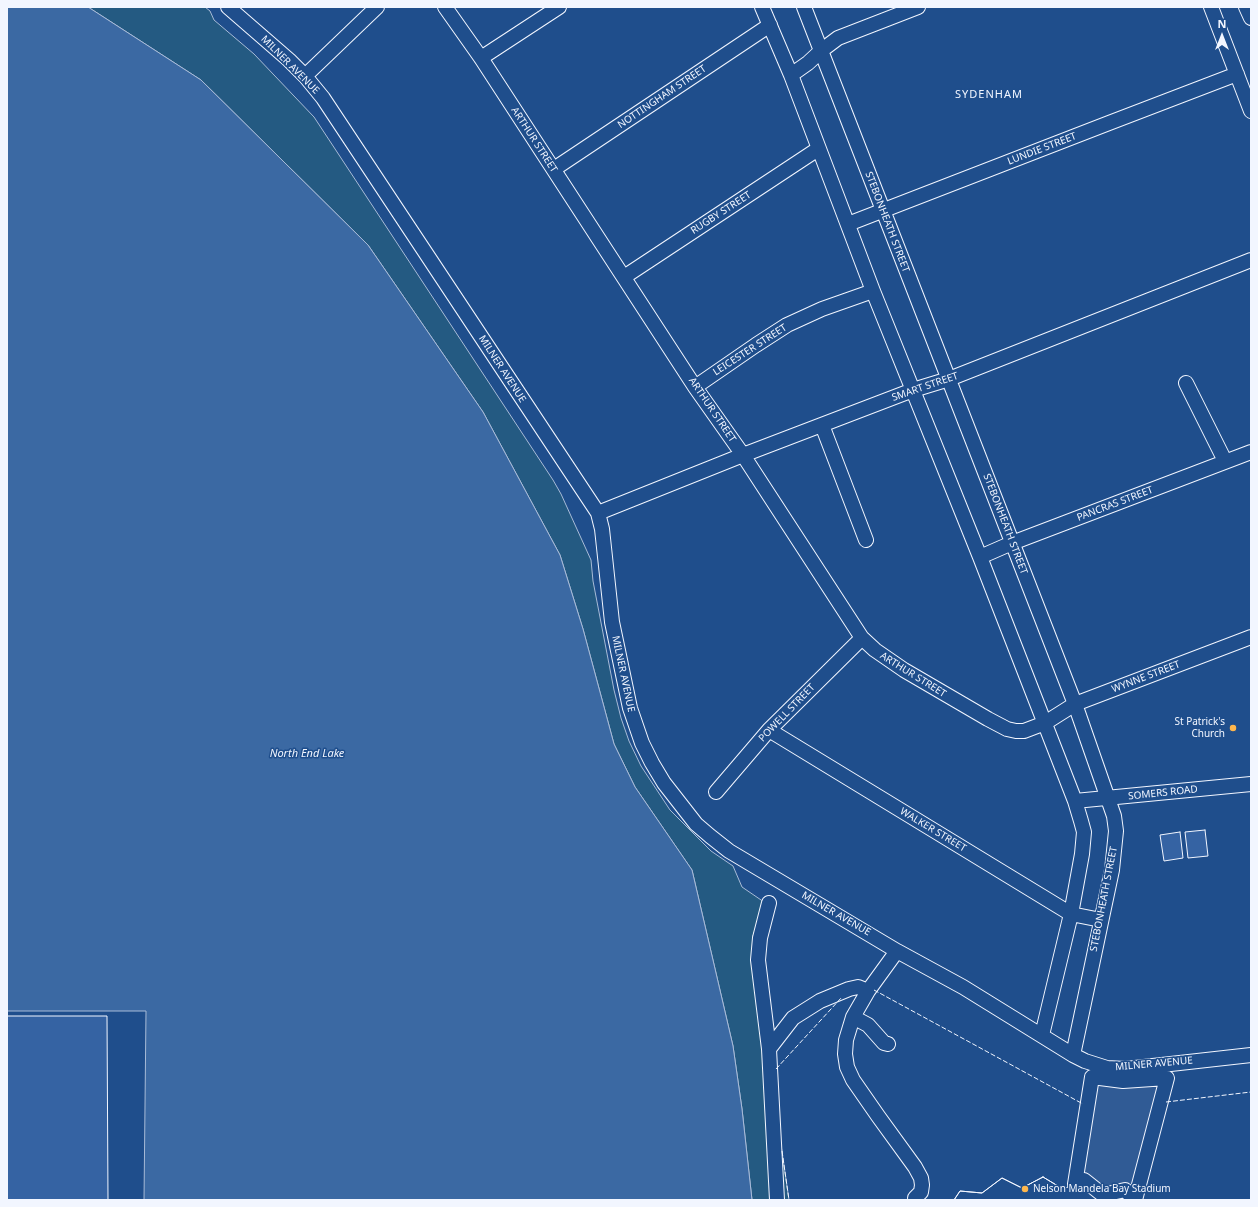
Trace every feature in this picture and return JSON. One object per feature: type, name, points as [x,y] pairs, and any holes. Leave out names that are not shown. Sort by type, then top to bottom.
[{"type":"street","name":"MILNER AVENUE","points":[[228,7],[274,47],[305,76],[317,90],[598,513],[602,529],[612,622],[630,708],[642,743],[652,763],[664,784],[696,824],[729,851],[897,951],[964,987],[1073,1054],[1100,1066],[1118,1069],[1251,1055]]},
{"type":"street","points":[[305,76],[377,7]]},
{"type":"street","name":"ARTHUR STREET","points":[[445,7],[481,58],[695,387],[743,455],[862,638],[884,657],[904,670],[1007,728],[1016,731],[1024,731],[1045,723]]},
{"type":"street","points":[[481,58],[559,7]]},
{"type":"street","points":[[762,7],[791,75],[873,291],[1045,723],[1075,801],[1084,832],[1084,842],[1071,914],[1042,1035]]},
{"type":"street","name":"STEBONHEATH STREET","points":[[804,7],[1075,704],[1114,816],[1116,831],[1112,870],[1073,1054]]},
{"type":"street","points":[[791,75],[838,38],[918,7]]},
{"type":"street","points":[[1211,7],[1251,111]]},
{"type":"street","points":[[1246,7],[1251,18]]},
{"type":"street","name":"NOTTINGHAM STREET","points":[[554,169],[770,25]]},
{"type":"street","name":"LUNDIE STREET","points":[[848,224],[1237,74]]},
{"type":"street","name":"RUGBY STREET","points":[[624,277],[818,149]]},
{"type":"street","name":"SMART STREET","points":[[598,513],[743,455],[913,390],[949,378],[1251,260]]},
{"type":"street","name":"LEICESTER STREET","points":[[695,387],[787,325],[822,309],[873,291]]},
{"type":"street","points":[[1186,383],[1225,461]]},
{"type":"street","points":[[822,425],[866,540]]},
{"type":"street","name":"PANCRAS STREET","points":[[980,557],[1012,543],[1251,452]]},
{"type":"street","name":"WYNNE STREET","points":[[1045,723],[1075,704],[1251,637]]},
{"type":"street","name":"POWELL STREET","points":[[716,792],[769,730],[862,638]]},
{"type":"street","name":"WALKER STREET","points":[[769,730],[1071,914],[1101,920]]},
{"type":"street","name":"SOMERS ROAD","points":[[1075,801],[1251,784]]},
{"type":"street","points":[[769,903],[760,938],[758,960],[769,1049],[777,1200]]},
{"type":"street","points":[[897,951],[868,991],[853,1017],[846,1040],[845,1054],[847,1067],[853,1080],[915,1167],[921,1178],[921,1192],[915,1198]]},
{"type":"street","points":[[769,1049],[793,1018],[809,1007],[844,991],[858,987],[868,991]]},
{"type":"street","points":[[853,1017],[868,1025],[884,1043],[888,1044]]},
{"type":"street","points":[[1092,1077],[1123,1080],[1167,1078],[1135,1200],[1126,1190],[1103,1195],[1084,1180],[1075,1184],[1092,1077]]},
{"type":"shaded area","points":[[88,7],[205,7],[210,11],[214,20],[254,54],[314,117],[553,480],[561,494],[591,560],[593,581],[614,690],[629,741],[641,766],[670,810],[711,851],[733,866],[742,887],[764,902],[753,936],[754,959],[789,1200],[752,1200],[742,1109],[733,1046],[692,870],[635,787],[614,744],[583,629],[560,555],[483,412],[368,245],[201,80]]},
{"type":"shaded area","points":[[1092,1077],[1167,1078],[1135,1200],[1075,1184]]},
{"type":"water","name":"North End Lake","points":[[7,7],[88,7],[201,80],[368,245],[483,412],[560,555],[583,629],[614,744],[635,787],[692,870],[733,1046],[742,1109],[752,1200],[144,1200],[146,1011],[7,1011]]},
{"type":"building","points":[[1205,830],[1208,856],[1188,858],[1185,832]]},
{"type":"building","points":[[1180,832],[1183,858],[1164,861],[1160,835]]},
{"type":"building","points":[[7,1016],[107,1016],[108,1200],[7,1200]]},
{"type":"building","name":"Nelson Mandela Bay Stadium","points":[[1043,1177],[1063,1189],[1075,1184],[1103,1195],[1125,1190],[1135,1200],[954,1200],[960,1191],[982,1193],[1002,1178],[1022,1188]]},
{"type":"building","name":"Nelson Mandela Bay Stadium","points":[[1043,1177],[1063,1189],[1075,1184],[1103,1195],[1125,1190],[1135,1200],[954,1200],[960,1191],[982,1193],[1002,1178],[1022,1188]]},
{"type":"fence","points":[[874,990],[1083,1104]]},
{"type":"fence","points":[[776,1069],[842,997]]},
{"type":"fence","points":[[1166,1102],[1251,1092]]},
{"type":"fence","points":[[782,1151],[789,1200]]},
{"type":"place","name":"St Patrick's Church","points":[[1233,728]]},
{"type":"place","name":"Nelson Mandela Bay Stadium","points":[[1025,1189]]},
{"type":"district","name":"SYDENHAM","points":[[989,95]]}]
